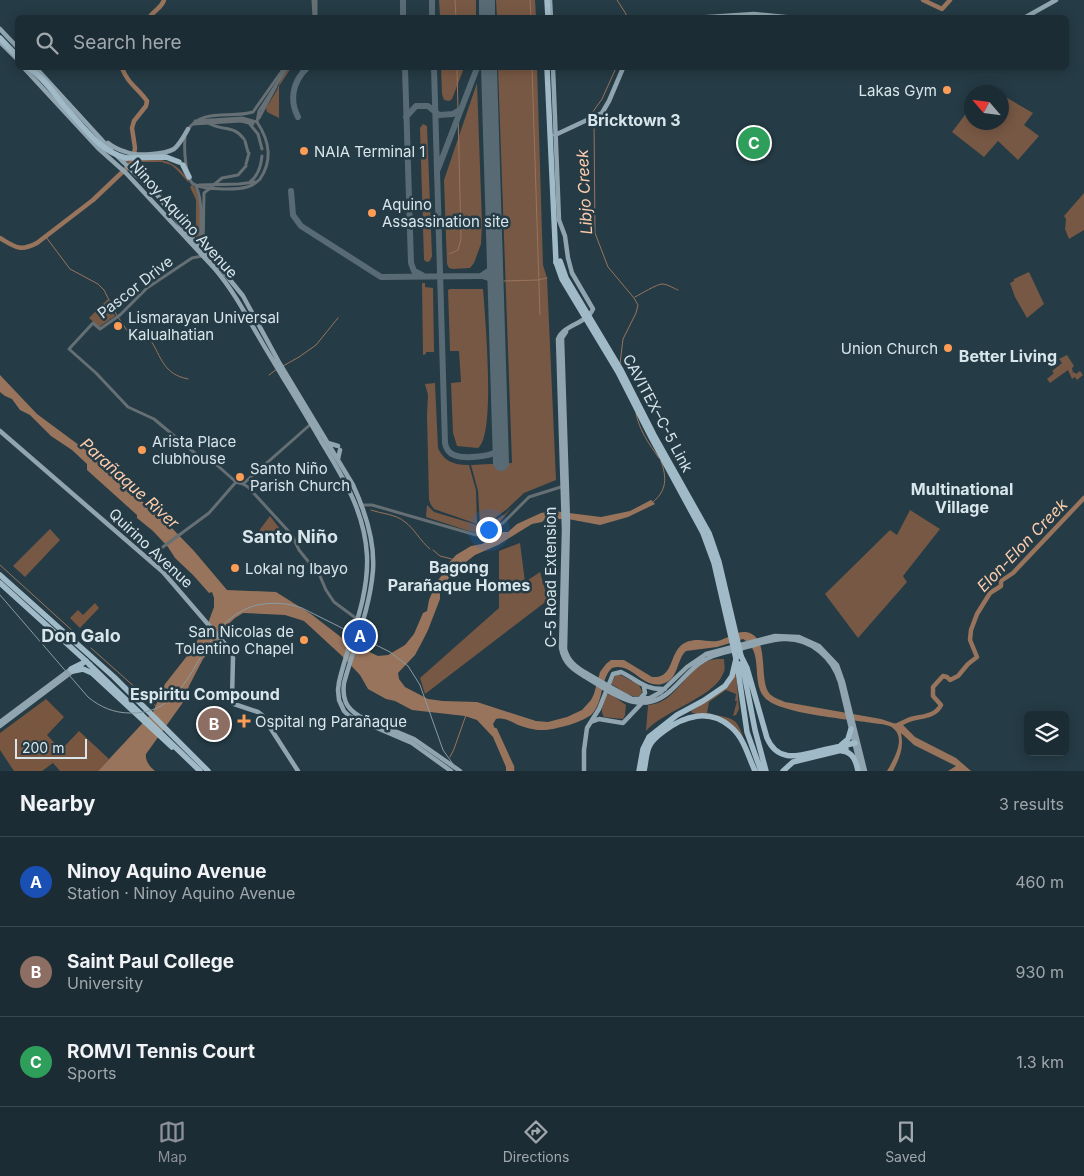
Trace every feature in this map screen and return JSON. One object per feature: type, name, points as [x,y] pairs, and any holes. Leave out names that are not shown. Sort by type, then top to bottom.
[{"type":"highway","points":[[547,0],[548,15]]},
{"type":"highway","points":[[0,38],[15,53]]},
{"type":"highway","points":[[29,70],[100,144],[113,154],[126,158],[166,158],[181,163],[189,177]]},
{"type":"highway","points":[[31,70],[58,96],[64,107]]},
{"type":"highway","name":"CAVITEX–C-5 Link","points":[[550,70],[558,261],[566,278],[626,378],[654,435],[709,532],[719,562],[738,657],[766,771]]},
{"type":"highway","points":[[0,576],[82,650],[96,660],[144,716]]},
{"type":"highway","points":[[0,584],[168,738],[208,771]]},
{"type":"highway","points":[[738,657],[747,668],[767,738],[774,749],[781,754],[793,757],[855,745]]},
{"type":"highway","points":[[639,771],[643,749],[651,735],[677,715],[725,686],[732,676],[738,657]]},
{"type":"highway","name":"CAVITEX–C-5 Link","points":[[738,657],[747,732],[760,771]]},
{"type":"highway","points":[[72,670],[88,663]]},
{"type":"highway","points":[[72,670],[84,670],[92,673],[144,716],[200,771]]},
{"type":"highway","points":[[644,771],[648,750],[654,739],[678,722],[695,716],[719,720],[732,728],[742,741],[755,771]]},
{"type":"highway","points":[[783,771],[794,762],[836,749],[848,740],[851,729]]},
{"type":"highway","points":[[836,749],[851,754],[859,771]]},
{"type":"main road","points":[[1029,15],[1056,0]]},
{"type":"main road","points":[[739,15],[764,15]]},
{"type":"main road","points":[[0,29],[15,52]]},
{"type":"main road","points":[[0,42],[15,53]]},
{"type":"main road","name":"Ninoy Aquino Avenue","points":[[38,70],[225,280],[313,423],[360,506]]},
{"type":"main road","name":"C-5 Road Extension","points":[[550,70],[559,220],[565,236],[572,273],[592,309],[592,312],[587,317],[564,331],[558,339],[566,511],[566,585],[562,654],[569,666],[623,699],[640,702]]},
{"type":"main road","points":[[555,135],[598,116],[609,102],[622,70]]},
{"type":"main road","name":"Ninoy Aquino Avenue","points":[[64,107],[98,148],[154,192],[236,288],[250,308],[278,365]]},
{"type":"main road","points":[[99,138],[120,150],[132,154],[161,153],[171,150],[179,143],[188,129]]},
{"type":"main road","points":[[244,311],[250,308]]},
{"type":"main road","name":"Ninoy Aquino Avenue","points":[[313,423],[353,485],[372,548],[373,569],[357,619],[353,643]]},
{"type":"main road","name":"Quirino Avenue","points":[[0,431],[148,558],[172,581],[230,649],[233,657],[232,699],[234,704],[262,715],[298,771]]},
{"type":"main road","points":[[327,442],[339,448],[338,459]]},
{"type":"main road","name":"Ninoy Aquino Avenue","points":[[368,585],[353,643],[338,690],[341,706],[349,716],[414,739],[460,771]]},
{"type":"main road","points":[[640,702],[654,701],[664,696],[690,670],[708,658],[780,635],[804,638],[819,646],[837,665],[865,771]]},
{"type":"main road","points":[[640,702],[656,696],[700,657],[748,645]]},
{"type":"main road","points":[[0,722],[72,670]]},
{"type":"main road","points":[[0,726],[72,670]]},
{"type":"main road","points":[[586,771],[590,722],[615,672],[624,673],[644,687],[656,690],[665,689]]},
{"type":"main road","points":[[590,722],[604,720],[622,723],[630,716],[645,694],[646,690],[644,687]]},
{"type":"main road","name":"C-5 Road Extension","points":[[611,690],[640,702]]},
{"type":"main road","points":[[623,699],[628,705],[630,716]]},
{"type":"main road","points":[[598,709],[604,720]]},
{"type":"main road","name":"Ninoy Aquino Avenue","points":[[363,720],[412,743],[451,771]]},
{"type":"main road","points":[[851,721],[859,771]]},
{"type":"street","points":[[314,0],[315,15]]},
{"type":"street","points":[[256,124],[258,111],[284,70]]},
{"type":"street","points":[[196,242],[200,242],[200,206],[199,193],[196,185],[189,177],[185,154],[185,140],[188,129],[193,123],[204,116],[253,112],[284,70]]},
{"type":"street","points":[[256,124],[259,115],[275,91],[276,83]]},
{"type":"street","points":[[193,123],[247,118],[256,124],[266,137],[268,149],[268,162],[265,171],[258,181],[251,186],[246,188],[208,188],[196,185]]},
{"type":"street","points":[[193,123],[247,122],[256,124]]},
{"type":"street","points":[[247,122],[251,124],[256,132],[262,149]]},
{"type":"street","points":[[203,250],[204,193],[224,177],[238,175],[246,165],[248,152],[245,140],[235,130],[219,128],[204,123]]},
{"type":"street","points":[[247,183],[255,177],[260,169],[262,156]]},
{"type":"street","points":[[196,185],[255,182]]},
{"type":"street","name":"Pascor Drive","points":[[192,258],[196,253],[196,248]]},
{"type":"street","name":"Pascor Drive","points":[[204,256],[192,258],[147,288],[120,316],[100,329],[93,323],[69,349],[98,375],[128,407],[154,419],[196,454],[218,466],[236,482]]},
{"type":"street","points":[[243,484],[313,423]]},
{"type":"street","points":[[148,558],[209,513],[236,482],[243,484],[292,535],[299,550],[320,576],[334,602],[357,619]]},
{"type":"street","points":[[360,506],[374,506],[476,535],[503,523],[526,499],[564,486]]},
{"type":"shaded area","points":[[439,0],[476,0],[476,15],[440,15]]},
{"type":"shaded area","points":[[496,0],[535,0],[536,15],[497,15]]},
{"type":"shaded area","points":[[288,70],[290,70],[279,86],[279,118],[267,112],[266,108]]},
{"type":"shaded area","points":[[441,70],[463,70],[452,99],[449,101],[444,100]]},
{"type":"shaded area","points":[[498,70],[537,70],[543,265],[547,278],[556,480],[524,493],[491,521],[480,525],[478,491],[471,465],[512,463]]},
{"type":"shaded area","points":[[477,83],[482,223],[481,244],[474,263],[470,268],[453,269],[449,268],[447,264],[444,180]]},
{"type":"shaded area","points":[[1009,99],[1033,113],[1024,125],[1039,136],[1018,160],[998,141],[984,157],[952,132],[964,116],[964,130],[1009,130]]},
{"type":"shaded area","points":[[423,124],[427,126],[432,256],[430,261],[427,262],[424,260],[420,128]]},
{"type":"shaded area","points":[[153,159],[168,162],[182,172],[189,181],[171,165],[161,162],[135,162],[133,165],[156,189],[124,160]]},
{"type":"shaded area","points":[[192,185],[198,195],[199,202],[199,238],[193,236],[164,198],[196,232],[196,200],[190,187]]},
{"type":"shaded area","points":[[1084,193],[1084,230],[1069,239],[1065,229],[1066,219],[1064,216]]},
{"type":"shaded area","points":[[1029,272],[1044,304],[1027,318],[1015,297],[1010,283]]},
{"type":"shaded area","points":[[422,283],[425,283],[425,287],[433,288],[434,352],[426,352],[423,355]]},
{"type":"shaded area","points":[[483,289],[488,399],[487,422],[483,439],[478,448],[457,446],[453,433],[451,383],[461,382],[459,351],[450,351],[448,290]]},
{"type":"shaded area","points":[[108,299],[115,316],[99,327],[89,318]]},
{"type":"shaded area","points":[[1067,355],[1074,366],[1072,368],[1073,373],[1076,374],[1080,371],[1083,375],[1077,380],[1075,377],[1072,379],[1068,370],[1050,383],[1047,379],[1054,373],[1052,371],[1062,363],[1059,359]]},
{"type":"shaded area","points":[[0,375],[37,414],[95,457],[168,524],[227,590],[276,592],[311,614],[346,641],[378,656],[388,655],[405,645],[414,634],[423,613],[427,611],[429,600],[437,581],[444,573],[448,564],[456,555],[471,546],[482,544],[503,532],[508,532],[517,524],[541,513],[553,511],[601,517],[630,511],[651,500],[655,504],[628,517],[600,525],[568,519],[545,519],[542,522],[532,524],[498,545],[475,555],[453,572],[440,592],[440,599],[428,630],[415,655],[398,673],[399,679],[405,687],[428,699],[477,702],[536,721],[548,722],[567,717],[582,710],[594,694],[600,672],[611,660],[624,660],[652,677],[661,676],[670,666],[680,646],[687,642],[698,640],[717,641],[746,632],[754,635],[759,641],[763,658],[764,678],[769,693],[772,696],[785,702],[881,719],[903,725],[915,737],[956,758],[971,771],[948,771],[956,766],[914,745],[901,733],[902,748],[899,757],[893,771],[887,771],[899,744],[899,738],[894,729],[884,724],[832,718],[799,712],[773,704],[765,698],[761,691],[758,684],[754,651],[750,644],[743,639],[717,647],[686,651],[672,678],[662,684],[655,685],[649,683],[619,667],[612,668],[606,678],[596,709],[588,717],[568,725],[538,730],[506,720],[496,719],[493,724],[512,771],[506,771],[493,737],[477,720],[465,716],[412,710],[395,701],[386,699],[368,689],[360,675],[304,621],[285,615],[243,613],[221,631],[218,641],[203,659],[189,686],[184,701],[146,754],[148,764],[155,771],[98,771],[153,712],[165,684],[207,626],[214,607],[214,598],[212,592],[209,593],[175,558],[168,547],[153,531],[87,470],[87,464],[72,450],[51,436],[30,415],[20,410],[12,399],[0,392]]},
{"type":"shaded area","points":[[435,383],[438,448],[443,457],[450,462],[469,465],[476,490],[477,524],[434,509],[429,500],[428,395],[425,384]]},
{"type":"shaded area","points":[[427,505],[434,512],[481,526],[505,514],[512,507],[500,522],[475,533],[426,517]]},
{"type":"shaded area","points":[[910,510],[940,529],[903,576],[907,582],[858,638],[825,594],[890,530],[897,535]]},
{"type":"shaded area","points":[[270,516],[283,533],[275,542],[259,535],[258,532]]},
{"type":"shaded area","points":[[50,529],[60,540],[25,577],[13,566]]},
{"type":"shaded area","points":[[520,543],[525,582],[540,572],[548,600],[425,694],[420,678],[499,608],[499,551]]},
{"type":"shaded area","points":[[95,603],[99,608],[80,628],[70,618],[78,610],[83,615]]},
{"type":"shaded area","points":[[724,659],[723,674],[710,690],[664,717],[646,731],[648,705],[666,699],[699,666],[710,660]]},
{"type":"shaded area","points":[[736,671],[739,709],[736,715],[733,716],[737,701],[735,701],[736,694],[726,690],[709,702],[707,713],[734,720],[740,728],[746,745],[736,729],[691,711],[729,685]]},
{"type":"shaded area","points":[[619,674],[639,685],[642,691],[640,696],[629,695],[611,684],[615,676]]},
{"type":"shaded area","points":[[607,694],[612,695],[626,705],[623,719],[604,717],[602,708]]},
{"type":"shaded area","points":[[46,699],[64,717],[47,735],[61,750],[79,731],[109,759],[98,771],[60,771],[53,763],[42,771],[14,771],[0,750],[0,733]]},
{"type":"waterway","points":[[151,15],[164,0]]},
{"type":"waterway","points":[[455,0],[456,15]]},
{"type":"waterway","points":[[530,0],[531,15]]},
{"type":"waterway","name":"Libjo Creek","points":[[617,0],[626,15]]},
{"type":"waterway","points":[[923,0],[942,9],[950,0]]},
{"type":"waterway","points":[[0,238],[22,248],[37,243],[93,200],[133,162],[135,148],[132,128],[134,121],[146,106],[147,101],[130,82],[123,70]]},
{"type":"waterway","points":[[449,254],[458,250],[461,239],[457,70]]},
{"type":"waterway","points":[[532,70],[540,315]]},
{"type":"waterway","name":"Libjo Creek","points":[[593,116],[592,113],[602,99],[615,70]]},
{"type":"waterway","name":"Libjo Creek","points":[[594,120],[595,233],[608,267],[638,305],[623,339],[620,364]]},
{"type":"waterway","points":[[46,237],[70,269],[98,284],[104,290],[128,332],[150,339],[168,369],[180,377],[188,379]]},
{"type":"waterway","points":[[504,281],[547,278]]},
{"type":"waterway","points":[[635,297],[660,284],[668,285],[678,290]]},
{"type":"waterway","points":[[283,366],[316,345],[338,318]]},
{"type":"waterway","points":[[269,375],[277,369]]},
{"type":"waterway","name":"Libjo Creek","points":[[636,413],[642,431],[659,458]]},
{"type":"waterway","name":"Libjo Creek","points":[[653,502],[661,493],[665,478],[661,461]]},
{"type":"waterway","name":"Elon-Elon Creek","points":[[895,726],[911,719],[932,714],[938,709],[941,705],[933,696],[933,687],[943,676],[950,680],[958,676],[977,657],[970,640],[971,630],[977,614],[990,593],[1001,586],[1001,581],[1013,573],[1084,498]]},
{"type":"waterway","points":[[371,510],[401,519],[430,549]]},
{"type":"waterway","points":[[433,550],[440,556],[452,559]]},
{"type":"waterway","points":[[0,565],[76,634]]},
{"type":"waterway","points":[[91,648],[156,706]]},
{"type":"waterway","points":[[450,757],[466,715]]},
{"type":"waterway","points":[[495,730],[512,767],[512,771]]},
{"type":"taxiway","points":[[403,0],[403,15]]},
{"type":"taxiway","points":[[432,0],[432,15]]},
{"type":"taxiway","points":[[298,117],[293,97],[298,79],[305,70]]},
{"type":"taxiway","points":[[405,70],[411,263],[414,271],[422,275]]},
{"type":"taxiway","points":[[434,70],[445,443],[448,450],[454,455],[476,457],[489,455],[497,451],[500,440]]},
{"type":"taxiway","points":[[438,169],[476,70]]},
{"type":"taxiway","points":[[406,117],[416,106],[428,106],[439,115],[453,114],[461,109]]},
{"type":"taxiway","points":[[291,191],[293,215],[301,226],[381,277],[481,276],[490,270],[495,257]]},
{"type":"taxiway","points":[[482,276],[492,279],[495,287]]},
{"type":"runway","points":[[487,0],[487,15]]},
{"type":"runway","points":[[489,70],[501,463]]},
{"type":"tram line","points":[[0,595],[88,697],[108,709],[130,713],[153,710],[170,699],[184,684],[220,629],[236,615],[263,604],[275,603],[297,606],[390,652],[408,666],[420,685],[443,750],[458,771]]},
{"type":"place","name":"Lakas Gym","points":[[947,90]]},
{"type":"place","name":"ROMVI Tennis Court","points":[[754,143]]},
{"type":"place","name":"NAIA Terminal 1","points":[[304,151]]},
{"type":"place","name":"Aquino Assassination site","points":[[372,213]]},
{"type":"place","name":"Lismarayan Universal Kalualhatian","points":[[118,326]]},
{"type":"place","name":"Union Church","points":[[948,348]]},
{"type":"place","name":"Arista Place clubhouse","points":[[142,450]]},
{"type":"place","name":"Santo Niño Parish Church","points":[[240,477]]},
{"type":"place","name":"Lokal ng Ibayo","points":[[235,568]]},
{"type":"place","name":"Ninoy Aquino Avenue","points":[[360,636]]},
{"type":"place","name":"San Nicolas de Tolentino Chapel","points":[[304,640]]},
{"type":"place","name":"Ospital ng Parañaque","points":[[244,721]]},
{"type":"place","name":"Saint Paul College","points":[[214,724]]},
{"type":"district","name":"Bricktown 3","points":[[634,120]]},
{"type":"district","name":"Better Living","points":[[1008,356]]},
{"type":"district","name":"Multinational Village","points":[[962,498]]},
{"type":"district","name":"Santo Niño","points":[[290,536]]},
{"type":"district","name":"Bagong Parañaque Homes","points":[[459,576]]},
{"type":"district","name":"Don Galo","points":[[81,635]]},
{"type":"district","name":"Espiritu Compound","points":[[205,694]]},
{"type":"water label","name":"Parañaque River","points":[[130,483]]}]
